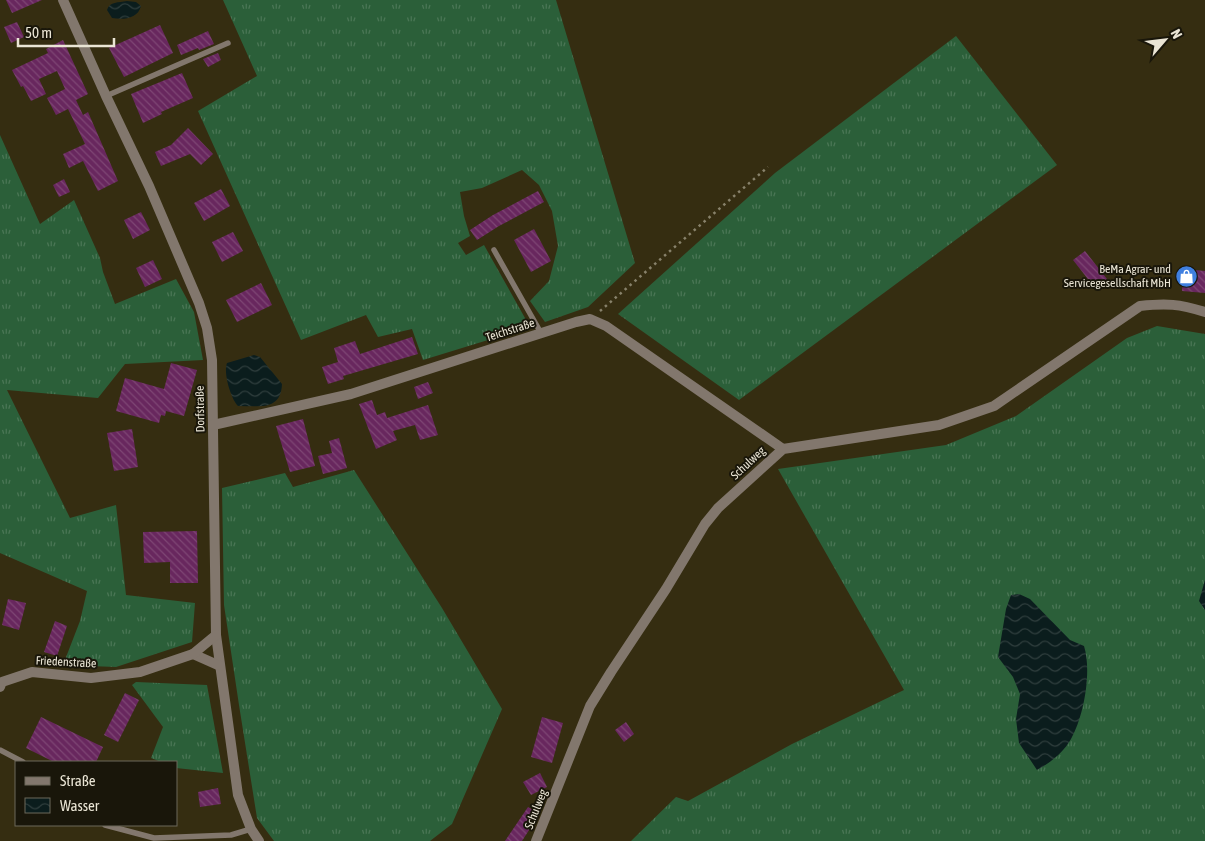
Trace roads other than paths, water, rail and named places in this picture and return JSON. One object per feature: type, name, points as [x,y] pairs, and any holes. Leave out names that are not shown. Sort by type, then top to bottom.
[{"type":"street","name":"Dorfstraße","points":[[63,0],[149,186],[202,311],[207,328],[212,360],[216,635],[238,795],[251,829],[259,841]]},
{"type":"street","name":"Schulweg","points":[[536,841],[590,706],[611,672],[666,589],[705,524],[718,508],[783,448],[939,425],[994,406],[1140,306],[1160,304],[1182,305],[1205,312]]},
{"type":"street","name":"Teichstraße","points":[[213,425],[351,394],[590,319],[606,326],[783,448]]},
{"type":"street","name":"Friedenstraße","points":[[0,687],[2,682],[32,672],[91,678],[140,672],[193,654],[216,635]]},
{"type":"street","points":[[193,654],[220,666]]},
{"type":"lane","points":[[106,96],[228,43]]},
{"type":"lane","points":[[494,250],[541,333]]},
{"type":"lane","points":[[0,750],[21,761]]},
{"type":"lane","points":[[110,826],[154,838],[231,835],[251,829]]},
{"type":"water","points":[[136,2],[141,6],[137,14],[125,19],[112,18],[107,10],[108,7],[115,3]]},
{"type":"water","points":[[254,355],[260,357],[282,384],[281,393],[278,399],[268,405],[238,406],[228,386],[227,363]]},
{"type":"water","points":[[1205,580],[1205,610],[1199,601]]},
{"type":"water","points":[[1019,594],[1030,599],[1070,640],[1084,646],[1086,656],[1087,680],[1083,706],[1076,729],[1068,744],[1060,753],[1037,770],[1019,743],[1016,719],[1020,694],[1013,677],[998,657],[1006,609],[1011,595]]},
{"type":"place","name":"BeMa Agrar- und Servicegesellschaft MbH","points":[[1187,276]]}]
